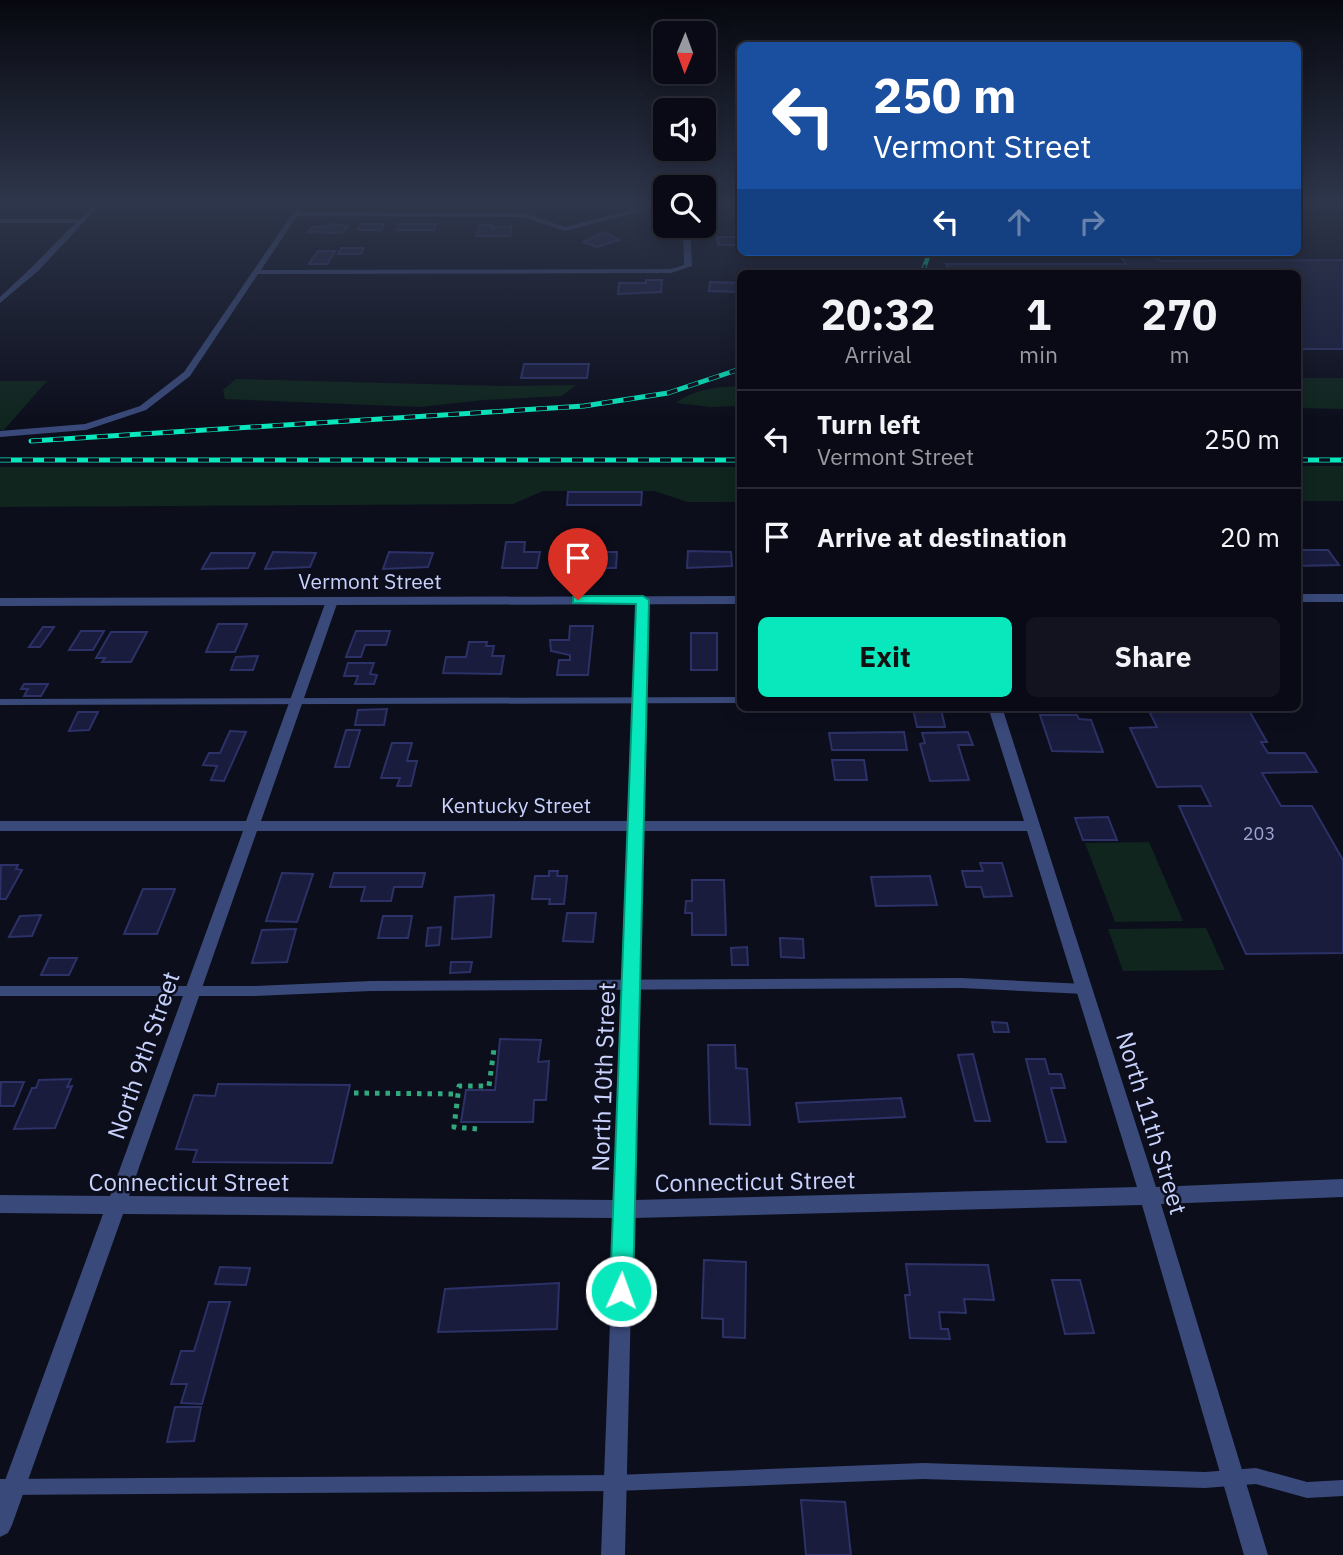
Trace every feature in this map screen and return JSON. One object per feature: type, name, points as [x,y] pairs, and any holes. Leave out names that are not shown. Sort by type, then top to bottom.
[{"type":"street","points":[[0,301],[25,277]]},
{"type":"street","points":[[0,434],[86,427],[143,408],[187,374],[253,277]]},
{"type":"street","points":[[1301,598],[1343,598]]},
{"type":"street","name":"North 10th Street","points":[[613,1555],[643,600]]},
{"type":"street","name":"Vermont Street","points":[[1,604],[737,600]]},
{"type":"street","name":"North 9th Street","points":[[0,1525],[7,1487],[118,1206],[191,990],[332,601]]},
{"type":"street","name":"North 11th Street","points":[[996,711],[1149,1196],[1256,1555]]},
{"type":"street","name":"Kentucky Street","points":[[0,826],[1033,826]]},
{"type":"street","name":"Connecticut Street","points":[[0,1204],[624,1209],[1149,1196],[1343,1188]]},
{"type":"lane","points":[[0,702],[737,700]]},
{"type":"lane","points":[[0,990],[255,991],[371,986],[962,983],[1085,989]]},
{"type":"lane","points":[[7,1487],[616,1483],[923,1471],[1205,1480],[1256,1476],[1307,1490],[1343,1488]]},
{"type":"path","points":[[477,1129],[454,1127],[459,1086],[489,1086],[494,1049]]},
{"type":"path","points":[[354,1093],[458,1094]]},
{"type":"green space","points":[[1301,378],[1343,378],[1343,409],[1301,408]]},
{"type":"green space","points":[[236,379],[500,386],[576,385],[562,396],[420,407],[225,399],[223,390]]},
{"type":"green space","points":[[0,381],[47,381],[4,430],[0,430]]},
{"type":"green space","points":[[737,386],[737,406],[710,407],[676,403],[698,392]]},
{"type":"green space","points":[[1301,466],[1343,466],[1343,501],[1301,501]]},
{"type":"green space","points":[[0,467],[737,467],[737,502],[688,502],[654,491],[543,491],[513,504],[0,507]]},
{"type":"green space","points":[[1149,842],[1183,921],[1115,922],[1085,843]]},
{"type":"green space","points":[[1206,928],[1225,970],[1123,971],[1108,929]]},
{"type":"building","points":[[1301,277],[1343,277],[1343,349],[1301,349]]},
{"type":"building","points":[[646,280],[662,280],[661,292],[618,294],[619,283],[646,283]]},
{"type":"building","points":[[710,282],[737,283],[737,292],[709,291]]},
{"type":"building","points":[[524,364],[589,364],[587,378],[521,378]]},
{"type":"building","points":[[568,492],[642,492],[641,505],[567,505]]},
{"type":"building","points":[[506,542],[525,542],[524,552],[540,552],[537,568],[502,568]]},
{"type":"building","points":[[583,542],[602,542],[601,552],[617,552],[616,568],[580,568]]},
{"type":"building","points":[[1301,550],[1328,550],[1339,565],[1301,566]]},
{"type":"building","points":[[688,551],[731,552],[732,566],[687,568]]},
{"type":"building","points":[[273,552],[316,553],[310,567],[265,569]]},
{"type":"building","points":[[389,552],[433,553],[428,567],[383,569]]},
{"type":"building","points":[[211,553],[255,553],[248,568],[202,569]]},
{"type":"building","points":[[218,624],[247,624],[235,652],[206,652]]},
{"type":"building","points":[[570,626],[593,626],[588,675],[557,675],[559,660],[570,660],[570,655],[551,651],[550,640],[569,640]]},
{"type":"building","points":[[43,627],[54,627],[40,647],[29,647]]},
{"type":"building","points":[[81,631],[104,631],[93,650],[69,650]]},
{"type":"building","points":[[356,631],[390,631],[386,645],[365,645],[361,657],[346,657]]},
{"type":"building","points":[[111,632],[147,632],[131,662],[102,662],[105,658],[96,658]]},
{"type":"building","points":[[691,633],[717,633],[717,670],[691,670]]},
{"type":"building","points":[[469,642],[487,642],[486,646],[494,646],[492,656],[504,656],[501,674],[443,673],[446,657],[466,657]]},
{"type":"building","points":[[258,656],[253,670],[231,670],[236,657]]},
{"type":"building","points":[[348,663],[374,663],[370,674],[377,675],[374,684],[355,684],[358,676],[344,676]]},
{"type":"building","points":[[24,684],[48,684],[41,696],[24,696],[28,689],[21,689]]},
{"type":"building","points":[[387,709],[384,725],[355,725],[358,710]]},
{"type":"building","points":[[913,711],[941,711],[945,727],[917,727]]},
{"type":"building","points":[[1149,711],[1249,711],[1267,742],[1261,742],[1268,753],[1305,753],[1317,772],[1262,773],[1281,806],[1312,806],[1343,860],[1343,953],[1246,954],[1179,806],[1211,806],[1201,786],[1157,787],[1130,728],[1157,727]]},
{"type":"building","points":[[78,712],[98,712],[89,730],[69,731]]},
{"type":"building","points":[[1040,715],[1077,715],[1079,719],[1091,720],[1103,752],[1052,751]]},
{"type":"building","points":[[346,730],[360,730],[349,767],[335,767]]},
{"type":"building","points":[[230,731],[246,732],[224,781],[211,780],[217,766],[203,765],[209,753],[220,753]]},
{"type":"building","points":[[904,732],[907,750],[832,750],[829,733]]},
{"type":"building","points":[[968,732],[973,745],[958,745],[969,780],[930,781],[920,744],[925,743],[922,733]]},
{"type":"building","points":[[392,743],[412,743],[407,761],[417,761],[411,786],[397,786],[400,778],[381,778]]},
{"type":"building","points":[[832,760],[864,760],[867,780],[835,780]]},
{"type":"building","points":[[1108,817],[1117,840],[1083,840],[1075,818]]},
{"type":"building","points":[[980,863],[1002,863],[1012,896],[984,897],[981,887],[966,887],[962,871],[983,871]]},
{"type":"building","points":[[1,865],[18,865],[16,869],[22,870],[6,899],[0,899]]},
{"type":"building","points":[[549,871],[558,871],[557,876],[567,876],[564,904],[549,904],[550,899],[532,899],[535,876],[549,876]]},
{"type":"building","points":[[282,873],[313,874],[297,922],[266,921]]},
{"type":"building","points":[[334,873],[425,873],[422,887],[394,887],[391,901],[361,901],[365,887],[330,887]]},
{"type":"building","points":[[930,876],[937,905],[876,906],[871,877]]},
{"type":"building","points":[[692,880],[724,880],[726,935],[692,935],[692,913],[685,913],[686,901],[692,901]]},
{"type":"building","points":[[143,889],[175,889],[157,934],[124,934]]},
{"type":"building","points":[[494,895],[491,937],[452,939],[455,897]]},
{"type":"building","points":[[567,913],[596,913],[593,942],[563,941]]},
{"type":"building","points":[[41,915],[32,936],[9,937],[20,916]]},
{"type":"building","points":[[383,916],[412,916],[408,938],[378,938]]},
{"type":"building","points":[[441,927],[439,945],[426,946],[428,928]]},
{"type":"building","points":[[296,929],[287,962],[252,963],[262,930]]},
{"type":"building","points":[[780,938],[803,939],[804,958],[781,957]]},
{"type":"building","points":[[747,947],[748,965],[732,965],[731,948]]},
{"type":"building","points":[[49,958],[77,958],[69,975],[41,975]]},
{"type":"building","points":[[451,962],[472,962],[470,972],[450,973]]},
{"type":"building","points":[[992,1022],[1007,1023],[1009,1032],[994,1032]]},
{"type":"building","points":[[500,1039],[541,1040],[538,1062],[549,1061],[546,1100],[534,1100],[533,1122],[461,1122],[466,1090],[495,1090]]},
{"type":"building","points":[[708,1045],[735,1045],[736,1068],[747,1069],[750,1125],[710,1124]]},
{"type":"building","points":[[973,1054],[990,1121],[975,1121],[958,1055]]},
{"type":"building","points":[[1026,1059],[1045,1059],[1049,1074],[1061,1074],[1065,1088],[1051,1088],[1066,1142],[1047,1142]]},
{"type":"building","points":[[71,1079],[67,1087],[72,1086],[55,1128],[14,1129],[32,1088],[36,1088],[39,1080]]},
{"type":"building","points":[[1,1082],[24,1082],[14,1106],[0,1106]]},
{"type":"building","points":[[218,1084],[350,1085],[332,1163],[193,1162],[197,1150],[176,1149],[194,1095],[215,1096]]},
{"type":"building","points":[[901,1098],[905,1117],[799,1122],[796,1103]]},
{"type":"building","points":[[704,1260],[746,1262],[745,1338],[723,1337],[723,1319],[702,1318]]},
{"type":"building","points":[[906,1264],[988,1265],[994,1300],[964,1299],[966,1313],[939,1312],[941,1329],[948,1329],[950,1339],[910,1338],[905,1295],[910,1295]]},
{"type":"building","points":[[220,1267],[250,1268],[246,1285],[215,1284]]},
{"type":"building","points":[[1052,1280],[1080,1280],[1094,1333],[1065,1334]]},
{"type":"building","points":[[559,1283],[557,1329],[438,1332],[445,1289]]},
{"type":"building","points":[[209,1302],[230,1302],[202,1404],[181,1403],[187,1384],[171,1384],[181,1351],[194,1351]]},
{"type":"building","points":[[175,1407],[201,1407],[194,1441],[167,1442]]},
{"type":"building","points":[[801,1500],[845,1502],[851,1555],[806,1555]]},
{"type":"railway","points":[[31,441],[584,406],[668,393],[737,370]]},
{"type":"railway","points":[[0,460],[737,460]]},
{"type":"railway","points":[[1301,460],[1343,460]]},
{"type":"route","points":[[578,600],[643,600],[621,1291]]}]
